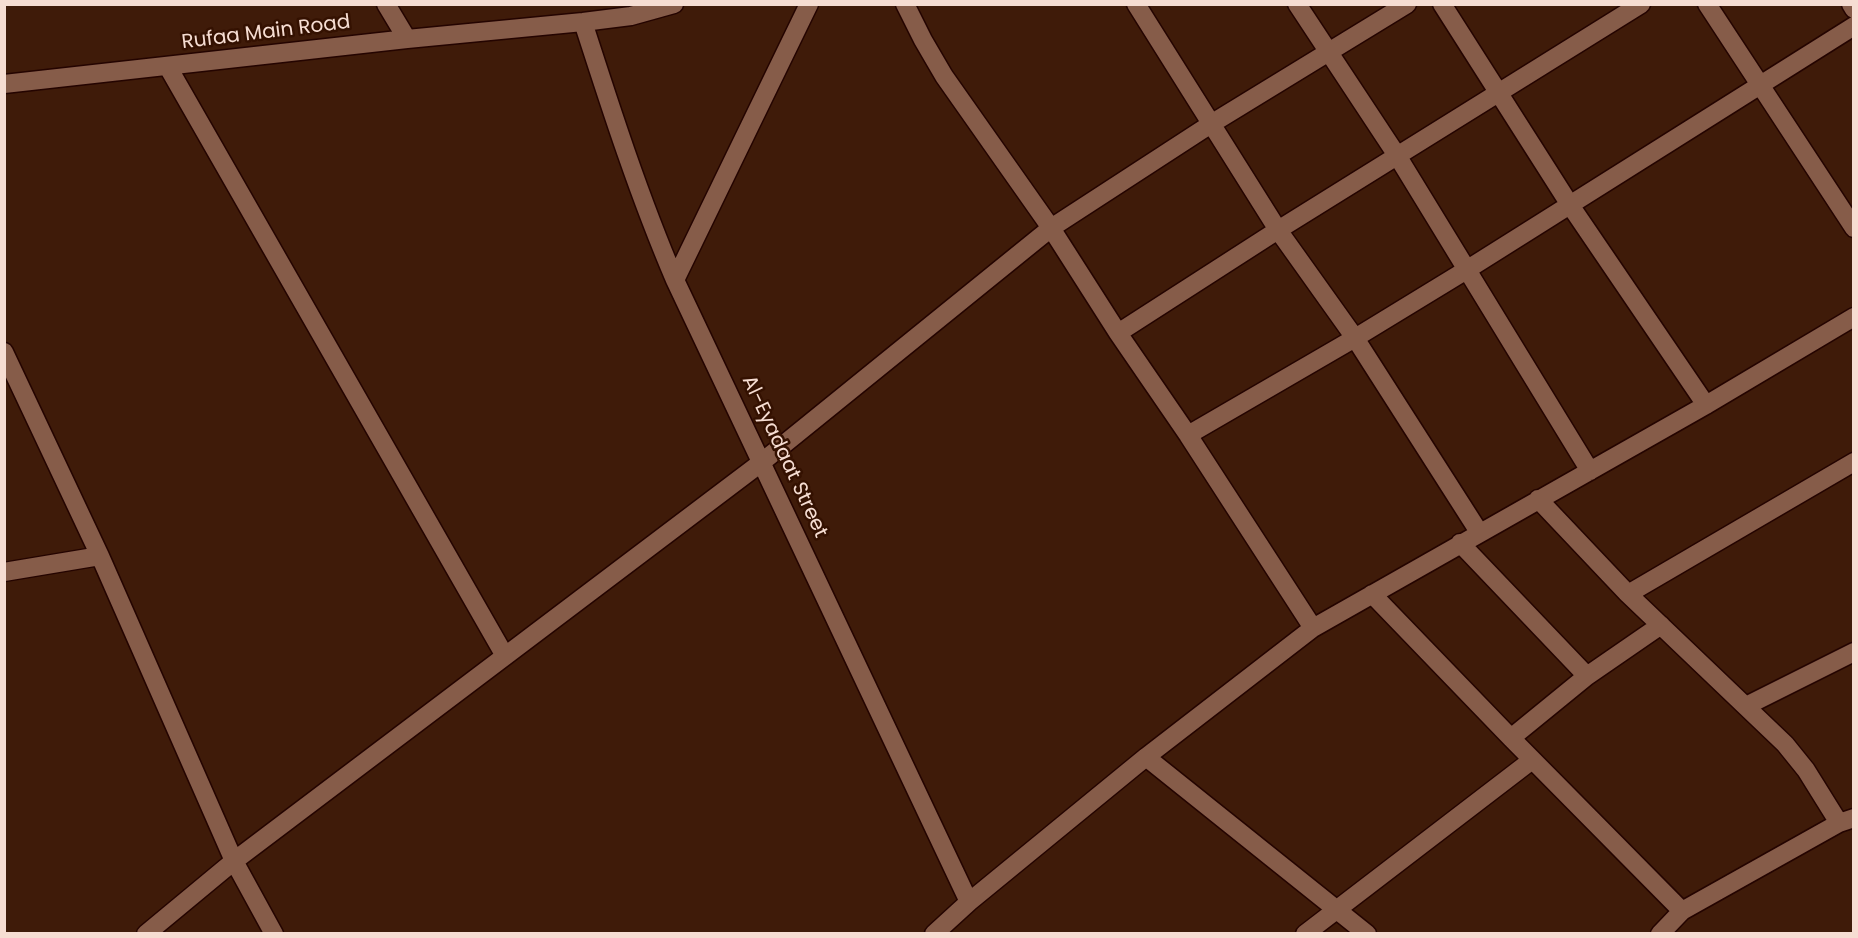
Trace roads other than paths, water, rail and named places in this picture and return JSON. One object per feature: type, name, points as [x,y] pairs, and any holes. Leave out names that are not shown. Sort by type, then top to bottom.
[{"type":"street","points":[[386,4],[407,39]]},
{"type":"street","name":"Rufaa Main Road","points":[[4,84],[407,39],[583,22],[631,16],[674,4]]},
{"type":"street","points":[[675,280],[809,4]]},
{"type":"street","points":[[905,4],[922,40],[950,85],[1051,228],[1313,628]]},
{"type":"street","points":[[1136,4],[1278,230],[1355,339],[1479,532]]},
{"type":"street","points":[[1297,4],[1398,157],[1590,471]]},
{"type":"street","points":[[146,933],[234,861],[762,462],[1051,228],[1210,124],[1407,4]]},
{"type":"street","points":[[1442,4],[1570,205],[1706,405]]},
{"type":"street","points":[[1118,333],[1278,230],[1641,4]]},
{"type":"street","points":[[1707,4],[1854,228]]},
{"type":"street","points":[[1851,4],[1854,9]]},
{"type":"street","name":"Al-Eyadaat Street","points":[[583,22],[626,155],[675,280],[969,902]]},
{"type":"street","points":[[1188,435],[1355,339],[1854,26]]},
{"type":"street","points":[[168,67],[505,656]]},
{"type":"street","points":[[934,933],[1146,757],[1313,628],[1706,405],[1854,317]]},
{"type":"street","points":[[4,352],[100,556],[234,861],[274,933]]},
{"type":"street","points":[[1628,594],[1854,462]]},
{"type":"street","points":[[1538,499],[1628,594],[1785,744],[1846,821],[1682,911],[1660,933]]},
{"type":"street","points":[[1460,543],[1587,676]]},
{"type":"street","points":[[4,572],[100,556]]},
{"type":"street","points":[[1372,594],[1510,738],[1682,911]]},
{"type":"street","points":[[1510,738],[1587,676],[1661,625]]},
{"type":"street","points":[[1746,706],[1854,652]]},
{"type":"street","points":[[1146,757],[1335,910],[1367,933]]},
{"type":"street","points":[[1305,933],[1532,760]]}]
